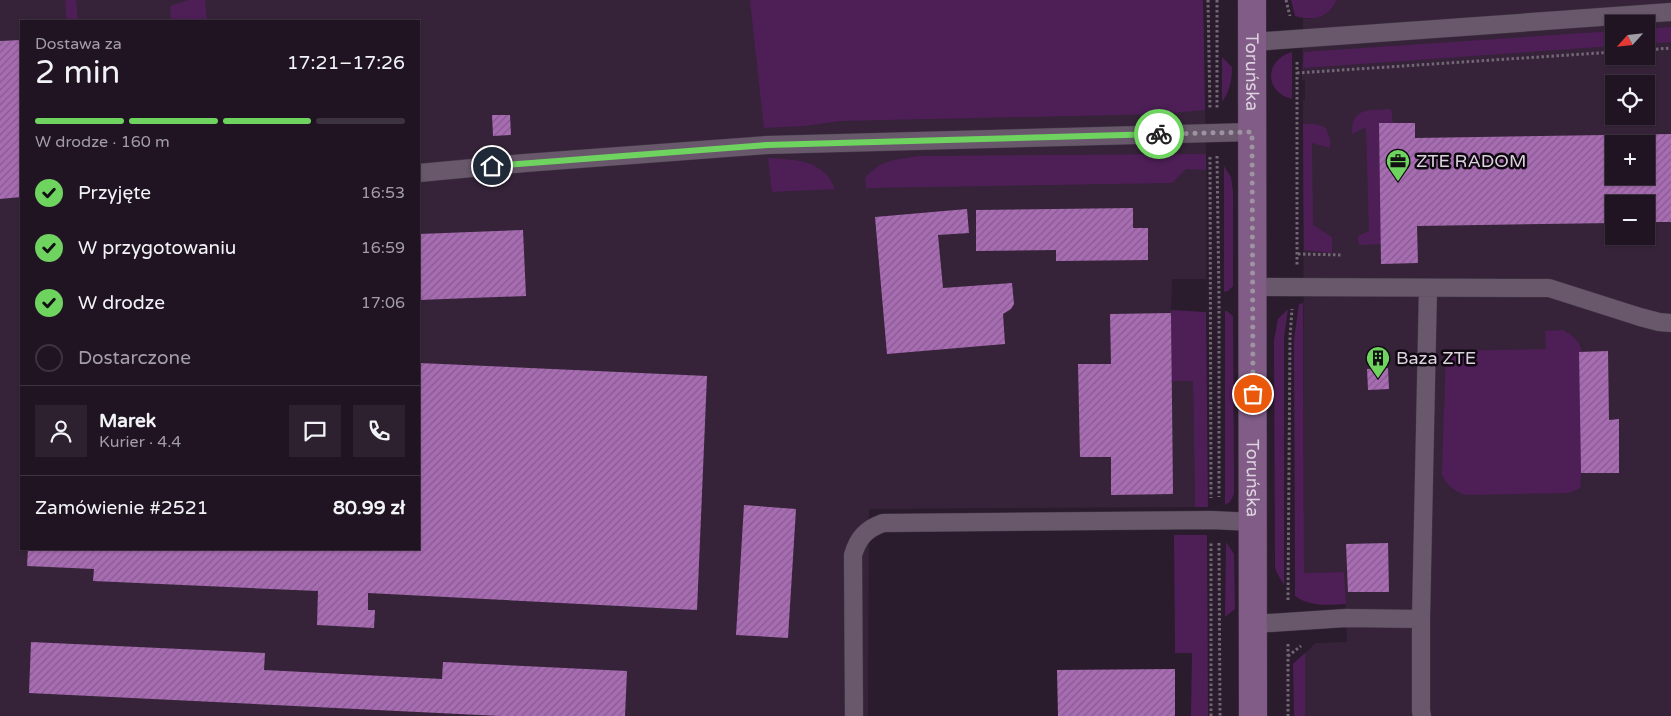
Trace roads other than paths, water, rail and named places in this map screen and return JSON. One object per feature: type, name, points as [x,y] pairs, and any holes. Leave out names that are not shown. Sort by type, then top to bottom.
[{"type":"street","name":"Toruńska","points":[[1252,0],[1253,716]]},
{"type":"lane","points":[[1252,42],[1671,12]]},
{"type":"lane","points":[[420,173],[535,162],[767,145],[1252,132]]},
{"type":"lane","points":[[1253,287],[1549,288],[1640,317],[1671,323]]},
{"type":"lane","points":[[1422,716],[1421,619],[1428,288]]},
{"type":"lane","points":[[854,716],[853,555],[856,544],[862,535],[872,527],[883,523],[1215,520],[1253,522]]},
{"type":"lane","points":[[1253,624],[1346,618],[1421,619]]},
{"type":"place","name":"ZTE RADOM","points":[[1398,182]]},
{"type":"place","name":"Baza ZTE","points":[[1378,379]]}]
